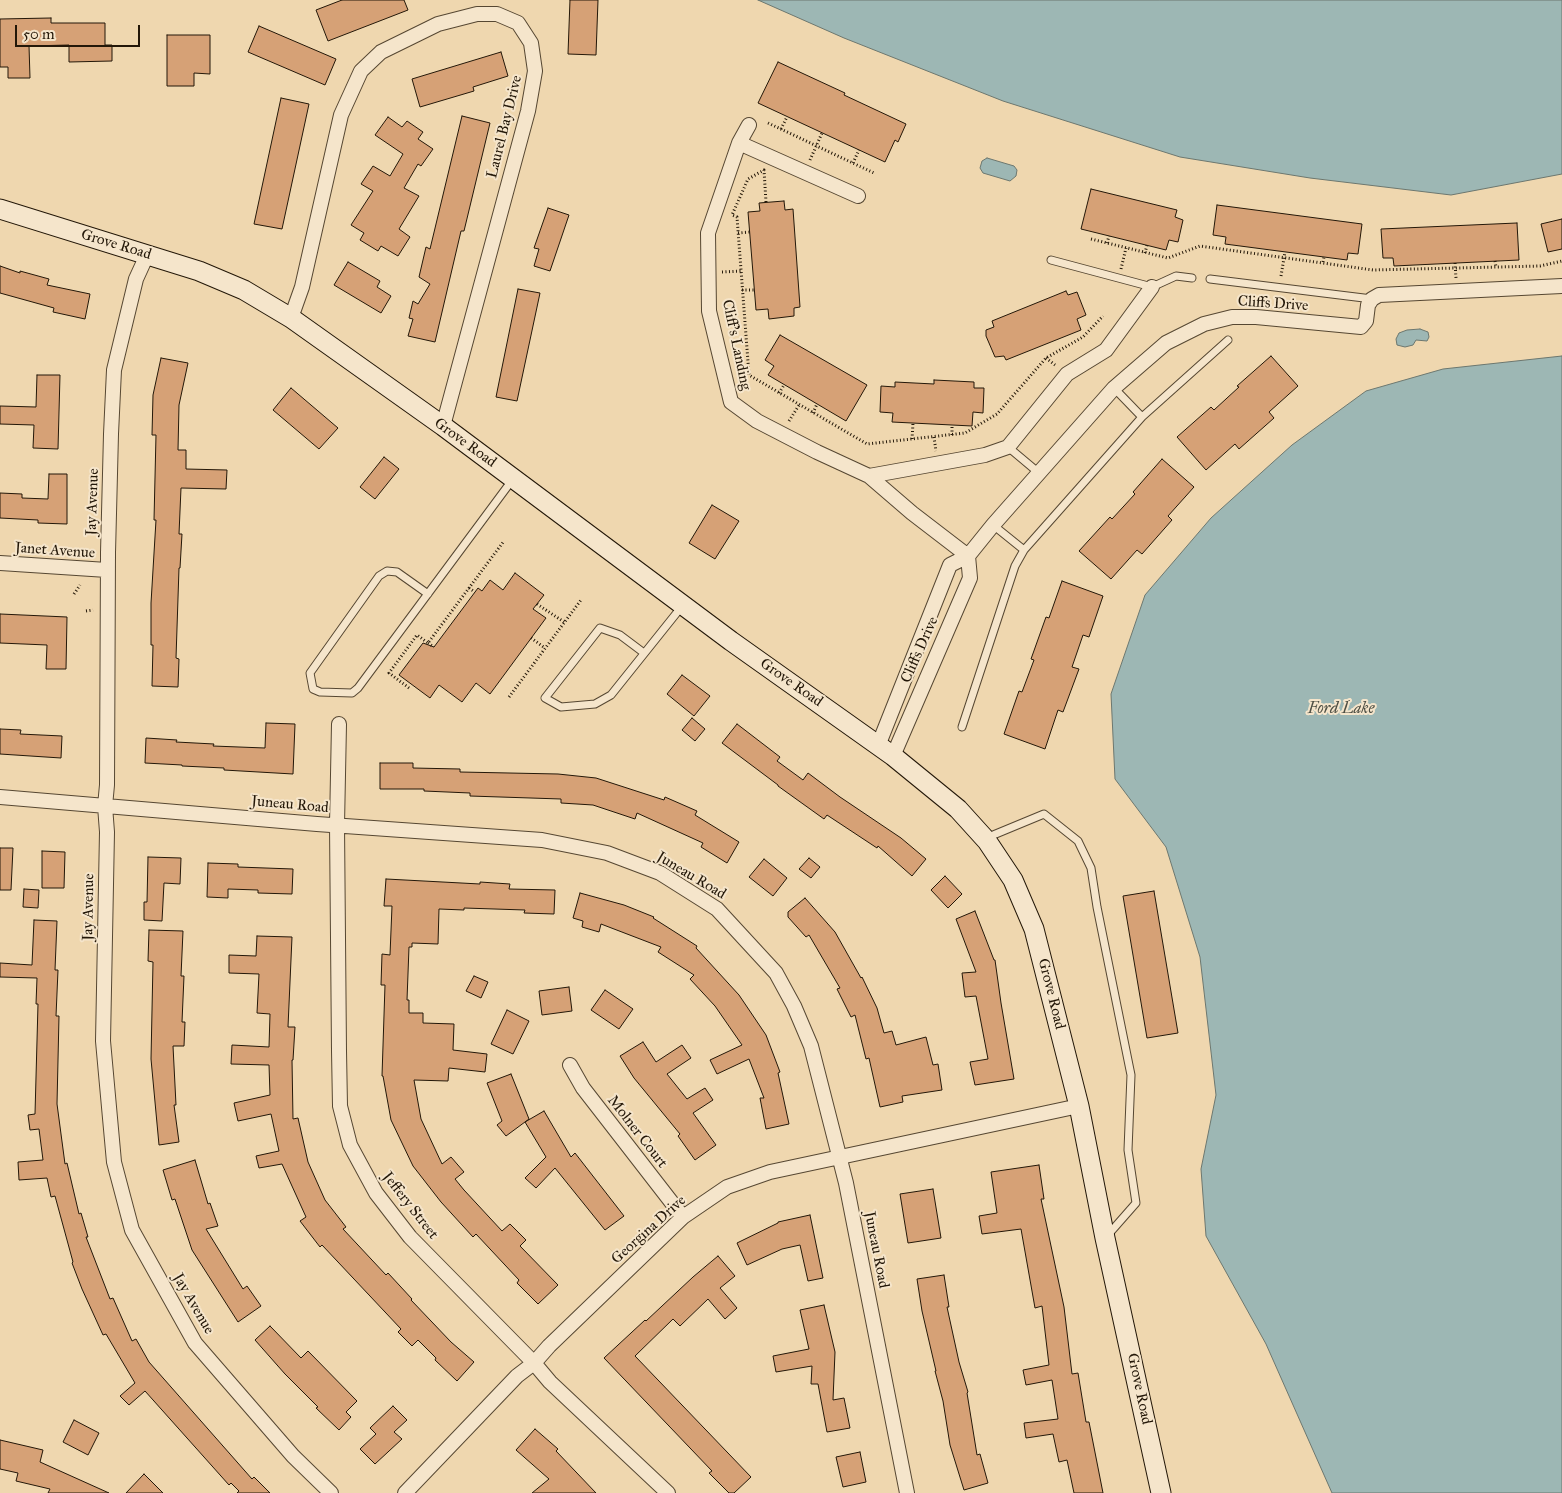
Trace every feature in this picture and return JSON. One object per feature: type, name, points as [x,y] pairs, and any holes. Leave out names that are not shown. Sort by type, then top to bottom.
[{"type":"main road","name":"Grove Road","points":[[0,209],[199,271],[244,290],[291,318],[443,426],[683,605],[886,751],[958,809],[986,839],[1013,880],[1034,929],[1079,1106],[1105,1238],[1161,1493]]},
{"type":"street","name":"Laurel Bay Drive","points":[[291,318],[302,287],[341,115],[361,71],[381,52],[438,24],[477,14],[497,14],[518,23],[530,43],[535,71],[531,95],[443,426]]},
{"type":"street","name":"Cliff's Landing","points":[[749,125],[739,143],[708,233],[709,311],[731,402],[757,421],[869,476],[912,514],[968,556]]},
{"type":"street","points":[[739,143],[858,196]]},
{"type":"street","name":"Jay Avenue","points":[[147,255],[136,279],[114,370],[111,434],[107,570],[107,785],[105,806],[107,832],[103,1041],[114,1162],[132,1230],[195,1343],[294,1456],[331,1493]]},
{"type":"street","points":[[1372,298],[1379,296],[1562,286]]},
{"type":"street","points":[[869,476],[985,455],[1008,447],[1067,374],[1106,350],[1152,287]]},
{"type":"street","name":"Cliffs Drive","points":[[886,751],[950,565],[968,556],[1114,388],[1166,343],[1204,324],[1226,318],[1244,317],[1357,328],[1364,324],[1368,305],[1372,298]]},
{"type":"street","name":"Cliffs Drive","points":[[886,751],[970,578],[968,556]]},
{"type":"street","name":"Janet Avenue","points":[[0,564],[107,570]]},
{"type":"street","name":"Jeffery Street","points":[[340,724],[337,825],[340,1106],[350,1145],[376,1193],[410,1237],[534,1363],[550,1382],[668,1493]]},
{"type":"street","name":"Juneau Road","points":[[0,797],[542,840],[607,853],[660,873],[717,908],[776,973],[794,1006],[811,1046],[840,1157],[907,1493]]},
{"type":"street","name":"Molner Court","points":[[570,1065],[582,1088],[683,1217]]},
{"type":"street","name":"Georgina Drive","points":[[405,1493],[517,1376],[534,1363],[549,1346],[683,1217],[727,1187],[770,1172],[1079,1106]]},
{"type":"lane","points":[[1051,260],[1152,287],[1176,276],[1192,278]]},
{"type":"lane","points":[[1210,279],[1372,298]]},
{"type":"lane","points":[[962,727],[1015,566],[1024,550],[1142,417],[1228,340]]},
{"type":"lane","points":[[1114,388],[1142,417]]},
{"type":"lane","points":[[1008,447],[1039,473]]},
{"type":"lane","points":[[428,594],[397,572],[387,571],[379,576],[310,673],[313,689],[320,692],[352,693],[358,688],[428,594],[513,479]]},
{"type":"lane","points":[[993,525],[1024,550]]},
{"type":"lane","points":[[644,653],[620,635],[600,628],[545,698],[561,707],[595,704],[611,695],[683,605]]},
{"type":"lane","points":[[986,839],[1044,814],[1078,841],[1091,868],[1097,907],[1131,1075],[1128,1150],[1136,1203],[1105,1238]]},
{"type":"path","points":[[781,129],[787,117]]},
{"type":"path","points":[[768,123],[874,173]]},
{"type":"path","points":[[817,146],[822,133]]},
{"type":"path","points":[[853,163],[859,150]]},
{"type":"path","points":[[766,202],[764,170],[748,179],[732,215],[737,217],[749,375],[867,444],[965,433],[997,414],[1046,358],[1083,337],[1103,316]]},
{"type":"path","points":[[738,233],[750,232]]},
{"type":"path","points":[[1107,243],[1109,236]]},
{"type":"path","points":[[1091,239],[1168,258],[1200,246],[1245,249],[1284,257],[1373,270],[1416,267],[1540,266],[1562,261]]},
{"type":"path","points":[[1145,253],[1147,246]]},
{"type":"path","points":[[1118,278],[1126,248]]},
{"type":"path","points":[[1280,287],[1285,252]]},
{"type":"path","points":[[1323,262],[1324,257]]},
{"type":"path","points":[[1495,261],[1496,267]]},
{"type":"path","points":[[1455,263],[1456,268]]},
{"type":"path","points":[[742,290],[755,290]]},
{"type":"path","points":[[779,393],[784,385]]},
{"type":"path","points":[[813,412],[818,404]]},
{"type":"path","points":[[912,439],[913,423]]},
{"type":"path","points":[[952,425],[952,435]]},
{"type":"path","points":[[428,643],[504,541]]},
{"type":"path","points":[[74,594],[80,585]]},
{"type":"path","points":[[469,588],[475,592]]},
{"type":"path","points":[[508,697],[581,600]]},
{"type":"path","points":[[537,604],[564,622]]},
{"type":"path","points":[[86,611],[93,610]]},
{"type":"path","points":[[409,688],[389,673],[417,636],[434,647]]},
{"type":"path","points":[[531,638],[545,648]]},
{"type":"water","points":[[758,0],[1562,0],[1562,174],[1451,195],[1310,178],[1180,157],[1003,101],[844,38]]},
{"type":"water","points":[[987,158],[1014,166],[1017,170],[1016,176],[1010,181],[983,173],[980,168],[982,161]]},
{"type":"water","points":[[1420,329],[1428,332],[1429,337],[1427,341],[1416,340],[1413,345],[1405,347],[1397,345],[1396,339],[1399,333]]},
{"type":"water","name":"Ford Lake","points":[[1562,356],[1562,1493],[1332,1493],[1266,1344],[1206,1236],[1201,1169],[1216,1095],[1200,957],[1166,847],[1115,779],[1111,694],[1145,595],[1211,518],[1292,445],[1366,391],[1443,369]]},
{"type":"building","points":[[342,0],[404,0],[408,10],[328,41],[316,10]]},
{"type":"building","points":[[570,0],[598,0],[596,55],[568,54]]},
{"type":"building","points":[[51,18],[51,23],[105,23],[105,45],[112,45],[112,61],[69,62],[69,45],[29,46],[30,78],[8,78],[8,67],[0,67],[0,19]]},
{"type":"building","points":[[259,26],[336,59],[325,85],[248,52]]},
{"type":"building","points":[[167,35],[210,35],[210,74],[194,73],[194,86],[167,86]]},
{"type":"building","points":[[501,52],[508,76],[473,87],[474,91],[420,107],[412,79]]},
{"type":"building","points":[[778,62],[906,124],[898,142],[895,140],[885,162],[758,103]]},
{"type":"building","points":[[281,98],[309,104],[282,229],[254,224]]},
{"type":"building","points":[[462,116],[490,123],[464,231],[461,231],[435,342],[408,336],[413,319],[409,318],[413,301],[418,304],[430,284],[419,277],[426,247],[430,249]]},
{"type":"building","points":[[388,117],[402,127],[407,121],[423,132],[418,139],[433,149],[421,166],[418,164],[404,188],[419,196],[399,229],[410,237],[398,256],[381,246],[378,251],[360,240],[364,233],[351,225],[373,191],[361,184],[373,166],[390,176],[403,154],[375,135]]},
{"type":"building","points":[[1091,189],[1177,210],[1175,217],[1183,220],[1178,242],[1169,240],[1166,250],[1081,229]]},
{"type":"building","points":[[784,201],[785,210],[793,209],[800,307],[794,308],[794,316],[769,319],[768,309],[756,310],[748,212],[760,211],[759,203]]},
{"type":"building","points":[[1217,205],[1362,224],[1358,254],[1348,253],[1347,260],[1225,244],[1226,237],[1213,235]]},
{"type":"building","points":[[548,208],[569,215],[550,271],[534,266],[539,249],[534,248]]},
{"type":"building","points":[[1562,219],[1562,249],[1548,252],[1541,224]]},
{"type":"building","points":[[1517,223],[1519,260],[1394,266],[1393,258],[1383,258],[1381,229]]},
{"type":"building","points":[[348,262],[380,281],[377,287],[391,296],[381,313],[334,285]]},
{"type":"building","points":[[0,266],[20,273],[20,271],[49,279],[47,285],[90,294],[85,319],[53,312],[54,308],[0,293]]},
{"type":"building","points":[[518,289],[540,293],[517,401],[496,397]]},
{"type":"building","points":[[1066,291],[1068,295],[1077,292],[1086,315],[1077,319],[1081,330],[1006,360],[1004,356],[995,357],[986,336],[986,330],[994,327],[992,321]]},
{"type":"building","points":[[780,335],[867,385],[846,421],[768,375],[774,366],[765,360]]},
{"type":"building","points":[[1271,356],[1298,386],[1269,412],[1274,418],[1239,449],[1235,444],[1206,470],[1177,437],[1211,407],[1214,410],[1239,387],[1237,386]]},
{"type":"building","points":[[161,358],[188,363],[179,405],[178,450],[186,450],[186,469],[227,470],[226,489],[181,488],[179,534],[182,534],[176,658],[179,659],[178,687],[152,686],[151,603],[156,520],[154,520],[156,435],[152,435],[153,395]]},
{"type":"building","points":[[37,375],[60,375],[58,449],[33,448],[34,425],[0,424],[0,406],[36,407]]},
{"type":"building","points":[[934,380],[974,382],[974,388],[984,388],[983,413],[973,412],[972,426],[892,422],[893,413],[880,412],[881,386],[895,387],[895,382],[934,384]]},
{"type":"building","points":[[291,388],[338,428],[319,449],[273,410]]},
{"type":"building","points":[[384,457],[399,469],[375,499],[360,487]]},
{"type":"building","points":[[1162,459],[1194,487],[1168,516],[1172,520],[1142,554],[1137,550],[1111,579],[1079,551],[1110,517],[1112,519],[1135,494],[1133,492]]},
{"type":"building","points":[[49,474],[67,474],[67,524],[38,523],[38,520],[0,518],[0,493],[22,494],[22,498],[48,499]]},
{"type":"building","points":[[712,505],[739,521],[715,559],[689,543]]},
{"type":"building","points":[[515,573],[544,595],[533,609],[546,618],[490,694],[476,683],[462,702],[439,685],[430,698],[399,675],[423,643],[434,647],[478,588],[482,591],[490,580],[503,590]]},
{"type":"building","points":[[1062,581],[1103,596],[1089,637],[1083,635],[1072,667],[1079,669],[1063,712],[1058,710],[1045,749],[1004,734],[1019,691],[1022,692],[1034,660],[1031,659],[1046,617],[1049,618]]},
{"type":"building","points":[[0,614],[67,617],[66,669],[46,669],[47,645],[0,643]]},
{"type":"building","points":[[682,675],[710,696],[694,716],[667,694]]},
{"type":"building","points":[[692,718],[705,729],[695,741],[682,730]]},
{"type":"building","points":[[266,723],[295,724],[293,774],[145,763],[146,738],[214,744],[213,746],[265,748]]},
{"type":"building","points":[[737,724],[780,757],[777,761],[803,780],[808,773],[901,838],[926,859],[912,876],[878,846],[877,848],[827,815],[824,819],[722,743]]},
{"type":"building","points":[[0,729],[21,730],[20,734],[62,736],[61,758],[0,754]]},
{"type":"building","points":[[380,763],[413,763],[413,768],[460,769],[460,772],[558,774],[596,778],[664,800],[665,797],[697,811],[695,815],[739,842],[727,863],[701,847],[703,843],[637,813],[635,819],[593,805],[561,803],[561,799],[470,796],[470,793],[424,791],[424,789],[380,789]]},
{"type":"building","points":[[0,848],[13,848],[11,890],[0,890]]},
{"type":"building","points":[[42,851],[65,852],[64,888],[42,888]]},
{"type":"building","points":[[148,857],[181,858],[180,884],[164,883],[162,921],[144,920],[144,902],[147,902]]},
{"type":"building","points":[[809,858],[820,867],[811,878],[799,869]]},
{"type":"building","points":[[764,859],[787,878],[773,896],[749,877]]},
{"type":"building","points":[[208,863],[238,864],[238,867],[293,869],[292,894],[258,893],[258,890],[228,889],[228,898],[207,897]]},
{"type":"building","points":[[945,876],[962,894],[948,908],[931,890]]},
{"type":"building","points":[[386,879],[480,884],[480,882],[510,884],[509,889],[555,890],[554,914],[524,913],[525,910],[439,909],[438,944],[412,943],[412,947],[409,947],[407,1000],[409,1000],[409,1013],[423,1013],[423,1023],[454,1024],[453,1050],[487,1054],[485,1072],[449,1068],[448,1081],[414,1080],[421,1119],[442,1164],[451,1157],[464,1172],[455,1179],[464,1190],[502,1231],[510,1224],[526,1240],[520,1246],[558,1285],[538,1304],[517,1283],[519,1280],[476,1234],[473,1237],[441,1202],[413,1166],[391,1120],[382,1076],[385,985],[381,985],[382,954],[390,955],[392,906],[384,906]]},
{"type":"building","points":[[24,889],[39,890],[38,908],[23,907]]},
{"type":"building","points":[[1154,891],[1178,1033],[1147,1038],[1123,896]]},
{"type":"building","points":[[580,893],[624,905],[654,917],[697,946],[696,948],[739,995],[766,1035],[780,1072],[778,1073],[789,1124],[766,1129],[760,1098],[764,1098],[749,1059],[717,1074],[710,1060],[742,1045],[715,1006],[690,979],[694,975],[658,952],[661,947],[601,924],[599,932],[582,927],[583,921],[573,918]]},
{"type":"building","points":[[805,898],[835,932],[862,977],[877,1008],[884,1033],[892,1031],[896,1045],[926,1037],[933,1065],[938,1064],[942,1090],[902,1096],[903,1102],[880,1107],[869,1058],[866,1059],[855,1015],[851,1017],[837,989],[840,988],[809,935],[806,937],[788,917],[788,912]]},
{"type":"building","points":[[975,911],[995,960],[1014,1079],[975,1085],[970,1062],[988,1059],[976,996],[965,997],[962,973],[976,972],[956,919]]},
{"type":"building","points":[[34,920],[57,921],[55,970],[58,970],[56,1016],[59,1016],[57,1104],[65,1164],[67,1163],[79,1214],[81,1213],[88,1237],[86,1237],[110,1299],[113,1298],[132,1341],[136,1339],[149,1362],[252,1479],[254,1477],[270,1493],[237,1493],[239,1491],[231,1483],[229,1485],[145,1391],[129,1405],[120,1396],[135,1383],[106,1334],[103,1335],[82,1289],[72,1263],[55,1196],[51,1197],[47,1178],[19,1180],[18,1162],[43,1160],[39,1129],[30,1130],[28,1115],[35,1114],[37,978],[0,977],[0,963],[32,965]]},
{"type":"building","points":[[149,930],[183,931],[181,976],[184,976],[182,1022],[185,1022],[184,1046],[173,1046],[176,1105],[174,1105],[179,1142],[159,1145],[151,1059],[153,962],[148,961]]},
{"type":"building","points":[[257,936],[292,937],[288,1027],[295,1027],[292,1060],[293,1119],[298,1118],[308,1162],[325,1200],[346,1227],[343,1229],[386,1275],[388,1273],[451,1342],[474,1362],[457,1381],[418,1340],[412,1346],[398,1332],[401,1329],[322,1245],[320,1247],[300,1221],[306,1217],[282,1164],[259,1168],[256,1156],[279,1151],[271,1114],[238,1121],[234,1103],[270,1095],[269,1065],[231,1064],[232,1045],[269,1047],[270,1014],[257,1013],[259,974],[229,973],[229,955],[256,956]]},
{"type":"building","points":[[474,976],[488,982],[481,998],[466,991]]},
{"type":"building","points":[[569,987],[572,1011],[542,1015],[539,991]]},
{"type":"building","points":[[605,990],[633,1009],[619,1029],[591,1010]]},
{"type":"building","points":[[507,1010],[529,1021],[513,1054],[491,1044]]},
{"type":"building","points":[[643,1042],[656,1062],[682,1045],[691,1058],[667,1074],[687,1099],[705,1088],[713,1100],[693,1113],[716,1145],[695,1160],[678,1136],[680,1134],[634,1078],[620,1056]]},
{"type":"building","points":[[511,1074],[529,1119],[506,1136],[497,1125],[502,1121],[487,1083]]},
{"type":"building","points":[[544,1111],[571,1157],[575,1153],[624,1216],[605,1230],[555,1168],[536,1188],[525,1178],[546,1157],[525,1122]]},
{"type":"building","points":[[195,1160],[208,1204],[210,1203],[218,1226],[206,1229],[243,1289],[247,1286],[261,1306],[238,1322],[192,1250],[175,1199],[172,1200],[163,1170]]},
{"type":"building","points":[[1039,1165],[1044,1199],[1041,1199],[1064,1307],[1072,1374],[1078,1373],[1086,1422],[1089,1422],[1103,1493],[1074,1493],[1067,1460],[1059,1462],[1053,1434],[1026,1438],[1024,1423],[1058,1419],[1052,1380],[1026,1385],[1023,1370],[1049,1365],[1042,1306],[1035,1308],[1021,1229],[982,1234],[979,1216],[997,1213],[991,1172]]},
{"type":"building","points":[[933,1189],[941,1238],[908,1243],[900,1194]]},
{"type":"building","points":[[810,1215],[823,1278],[808,1281],[800,1245],[782,1249],[747,1265],[737,1243],[778,1222]]},
{"type":"building","points":[[718,1256],[735,1276],[720,1288],[737,1308],[725,1319],[708,1299],[680,1326],[673,1319],[635,1356],[751,1477],[734,1493],[729,1493],[709,1473],[712,1471],[604,1358]]},
{"type":"building","points":[[944,1275],[949,1307],[947,1307],[959,1362],[968,1392],[977,1455],[980,1454],[988,1483],[964,1490],[950,1445],[943,1401],[922,1311],[917,1279]]},
{"type":"building","points":[[824,1305],[835,1352],[833,1400],[844,1398],[850,1428],[827,1432],[818,1384],[811,1384],[812,1366],[776,1372],[773,1356],[809,1349],[800,1310]]},
{"type":"building","points":[[270,1326],[301,1358],[308,1351],[357,1401],[346,1412],[351,1417],[339,1430],[316,1408],[318,1407],[255,1340]]},
{"type":"building","points":[[393,1406],[407,1420],[394,1432],[402,1439],[375,1464],[360,1449],[376,1434],[370,1428]]},
{"type":"building","points":[[74,1420],[99,1433],[88,1455],[63,1442]]},
{"type":"building","points":[[535,1429],[558,1449],[556,1451],[596,1493],[532,1493],[549,1479],[516,1450]]},
{"type":"building","points":[[0,1440],[43,1450],[40,1462],[109,1493],[48,1493],[50,1489],[16,1481],[18,1473],[0,1469]]},
{"type":"building","points":[[860,1452],[866,1482],[843,1487],[836,1457]]},
{"type":"building","points":[[144,1474],[163,1493],[126,1493]]}]
